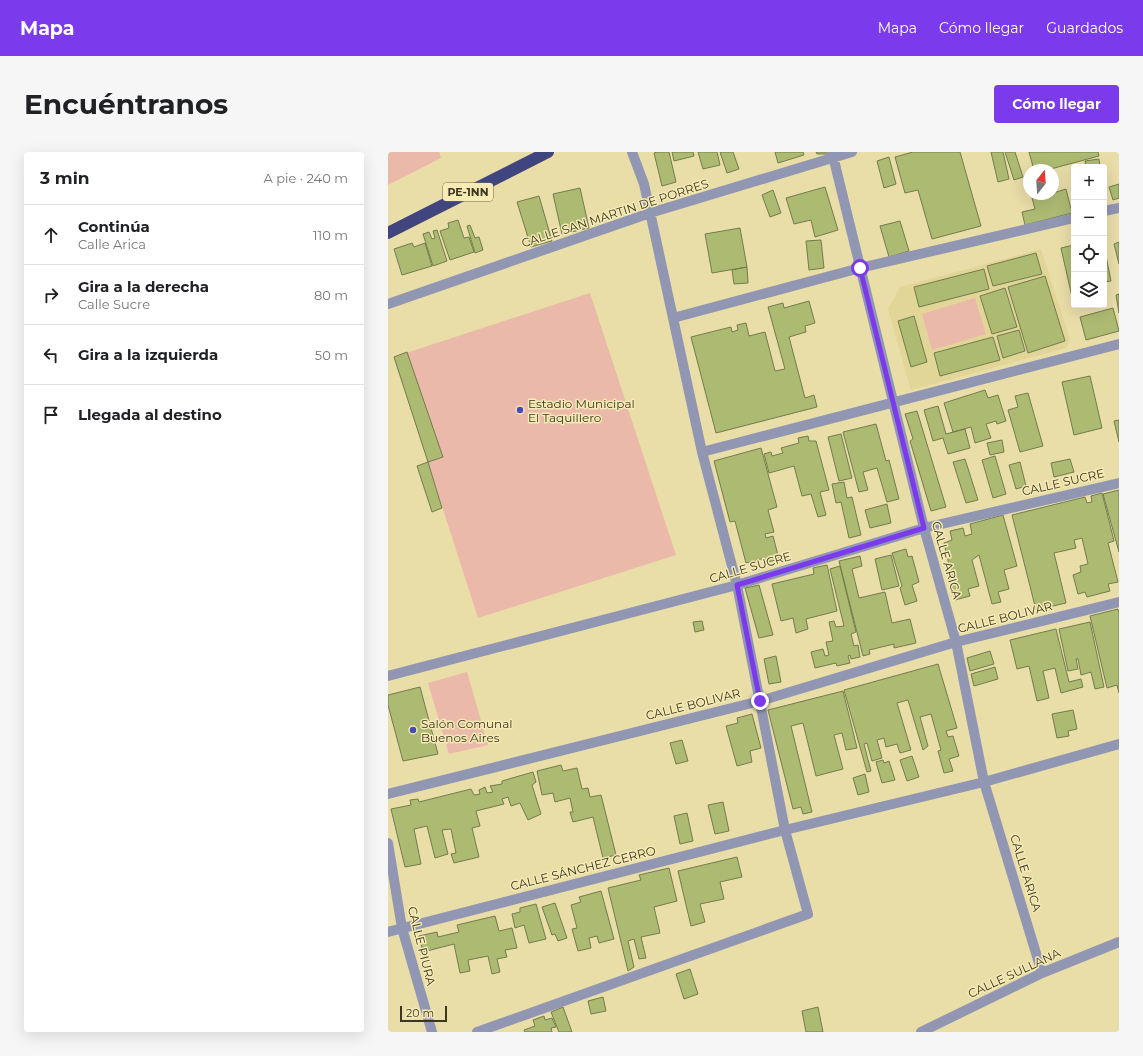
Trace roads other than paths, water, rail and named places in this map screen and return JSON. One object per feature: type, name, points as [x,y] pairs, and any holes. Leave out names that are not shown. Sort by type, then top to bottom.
[{"type":"highway","name":"PE-1NN","points":[[388,233],[548,152]]},
{"type":"street","points":[[476,1032],[808,914],[785,830],[737,585],[702,452],[644,184],[632,152]]},
{"type":"street","name":"CALLE SAN MARTIN DE PORRES","points":[[388,304],[650,213],[832,154],[852,152]]},
{"type":"street","name":"CALLE ARICA","points":[[832,154],[924,528],[956,642],[984,782],[1042,973]]},
{"type":"street","points":[[1107,210],[1119,208]]},
{"type":"street","points":[[673,318],[860,268],[1071,219]]},
{"type":"street","points":[[702,452],[1119,344]]},
{"type":"street","name":"CALLE SUCRE","points":[[388,676],[737,585],[924,528],[1119,483]]},
{"type":"street","name":"CALLE BOLIVAR","points":[[388,794],[760,701],[956,642],[1119,602]]},
{"type":"street","name":"CALLE SÁNCHEZ CERRO","points":[[388,932],[785,830],[984,782],[1119,744]]},
{"type":"street","name":"CALLE PIURA","points":[[388,843],[402,928],[432,1032]]},
{"type":"street","name":"CALLE SULLANA","points":[[921,1032],[1042,973],[1119,942]]},
{"type":"place","name":"Estadio Municipal El Taquillero","points":[[520,410]]},
{"type":"place","name":"Salón Comunal Buenos Aires","points":[[413,730]]}]
